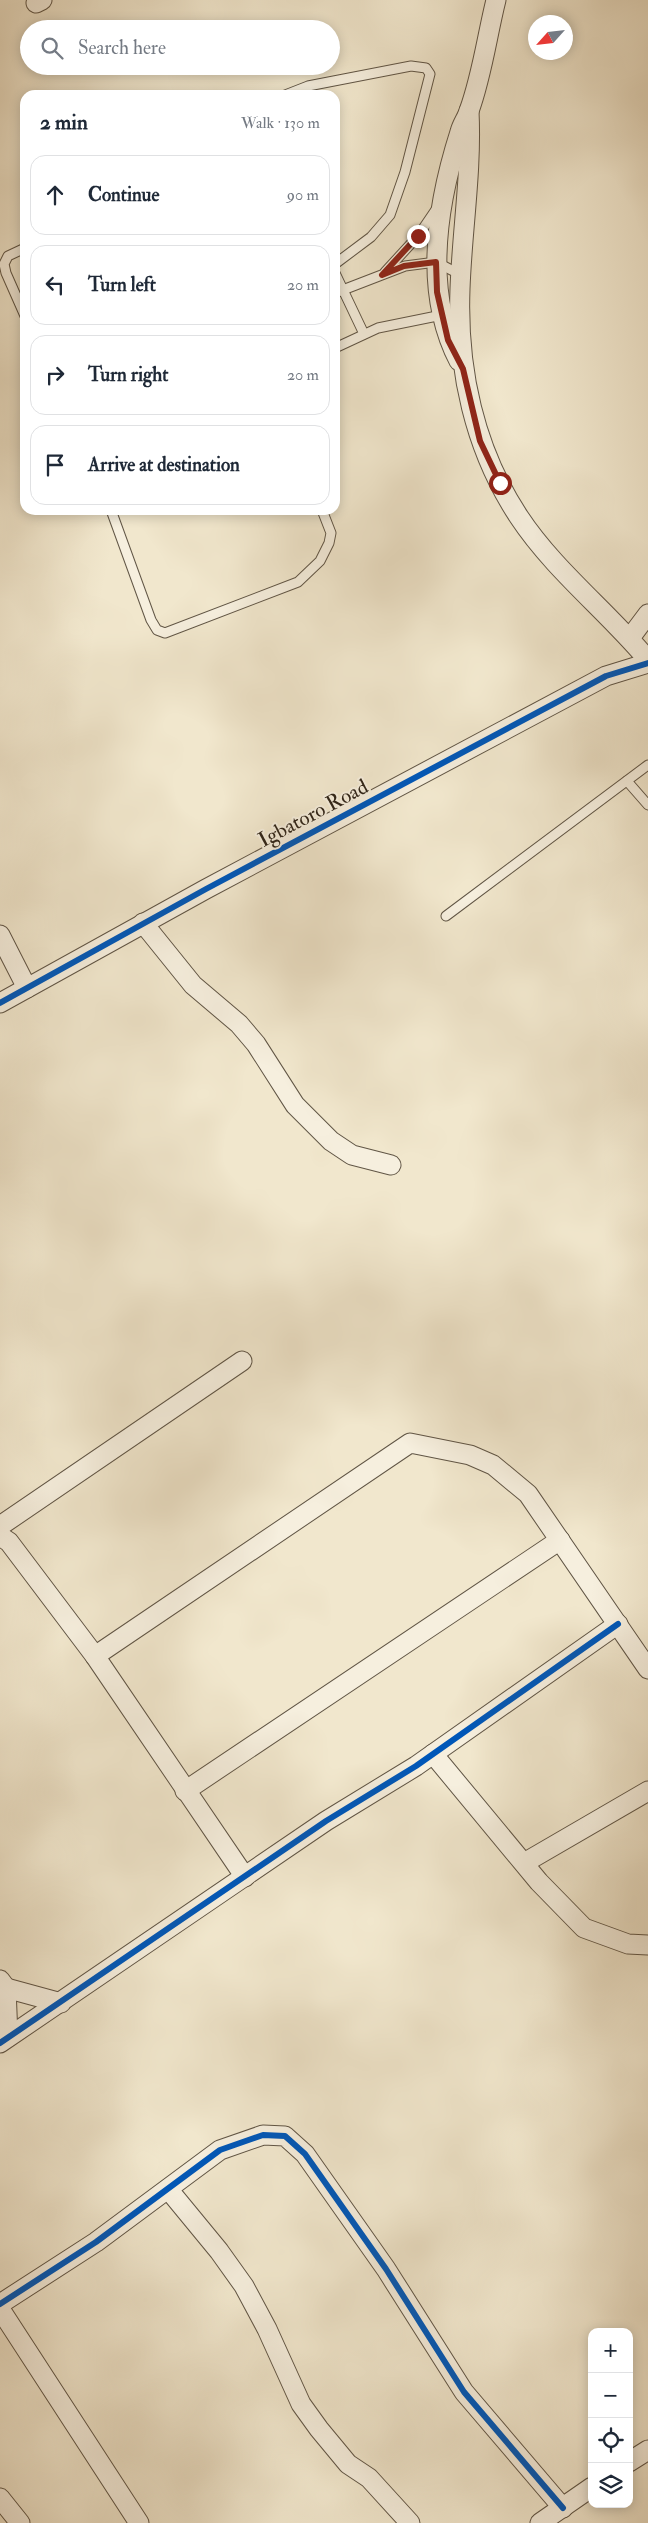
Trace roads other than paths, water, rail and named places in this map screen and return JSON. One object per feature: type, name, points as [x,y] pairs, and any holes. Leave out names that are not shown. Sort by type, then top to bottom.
[{"type":"street","points":[[463,369],[448,340],[437,292],[436,262],[444,198],[456,146],[469,111],[496,0]]},
{"type":"street","points":[[469,111],[471,143],[461,275],[460,321],[463,369],[480,441],[518,516],[542,547],[630,638],[648,662]]},
{"type":"street","points":[[630,638],[648,614]]},
{"type":"street","name":"Igbatoro Road","points":[[0,1003],[143,923],[606,676],[648,662]]},
{"type":"street","points":[[143,923],[193,985],[239,1024],[256,1044],[295,1105],[331,1142],[352,1156],[391,1165]]},
{"type":"street","points":[[0,935],[27,988]]},
{"type":"street","points":[[0,1526],[242,1361]]},
{"type":"street","points":[[95,1656],[410,1443],[470,1455],[493,1465],[528,1494],[648,1669]]},
{"type":"street","points":[[0,1536],[9,1542],[95,1656],[185,1791],[245,1876]]},
{"type":"street","points":[[185,1791],[560,1540]]},
{"type":"street","points":[[4,2040],[326,1821],[433,1754],[618,1624]]},
{"type":"street","points":[[433,1754],[539,1882],[584,1928],[628,1944],[648,1945]]},
{"type":"street","points":[[524,1863],[648,1791]]},
{"type":"street","points":[[4,2040],[3,1984],[61,2002]]},
{"type":"street","points":[[0,2304],[96,2242],[220,2150],[263,2135],[285,2136],[305,2154],[381,2262],[464,2392],[562,2508]]},
{"type":"street","points":[[168,2188],[219,2251],[244,2286],[267,2329],[301,2404],[319,2429],[348,2464],[369,2478],[410,2523]]},
{"type":"street","points":[[0,2308],[140,2523]]},
{"type":"street","points":[[633,2459],[648,2450]]},
{"type":"street","points":[[540,2523],[588,2490]]},
{"type":"street","points":[[0,2498],[20,2523]]},
{"type":"lane","points":[[298,90],[308,86],[411,66],[426,68],[430,74],[406,172],[390,214],[371,237],[340,260]]},
{"type":"lane","points":[[382,275],[418,236],[444,198]]},
{"type":"lane","points":[[20,250],[8,256],[4,264],[20,304]]},
{"type":"lane","points":[[340,292],[404,266],[436,262],[461,275]]},
{"type":"lane","points":[[340,294],[364,334]]},
{"type":"lane","points":[[340,346],[378,328],[442,315]]},
{"type":"lane","points":[[113,515],[151,620],[157,630],[165,633],[298,582],[320,561],[329,543],[331,533],[324,515]]},
{"type":"lane","points":[[446,916],[648,765]]},
{"type":"lane","points":[[627,781],[648,805]]}]
